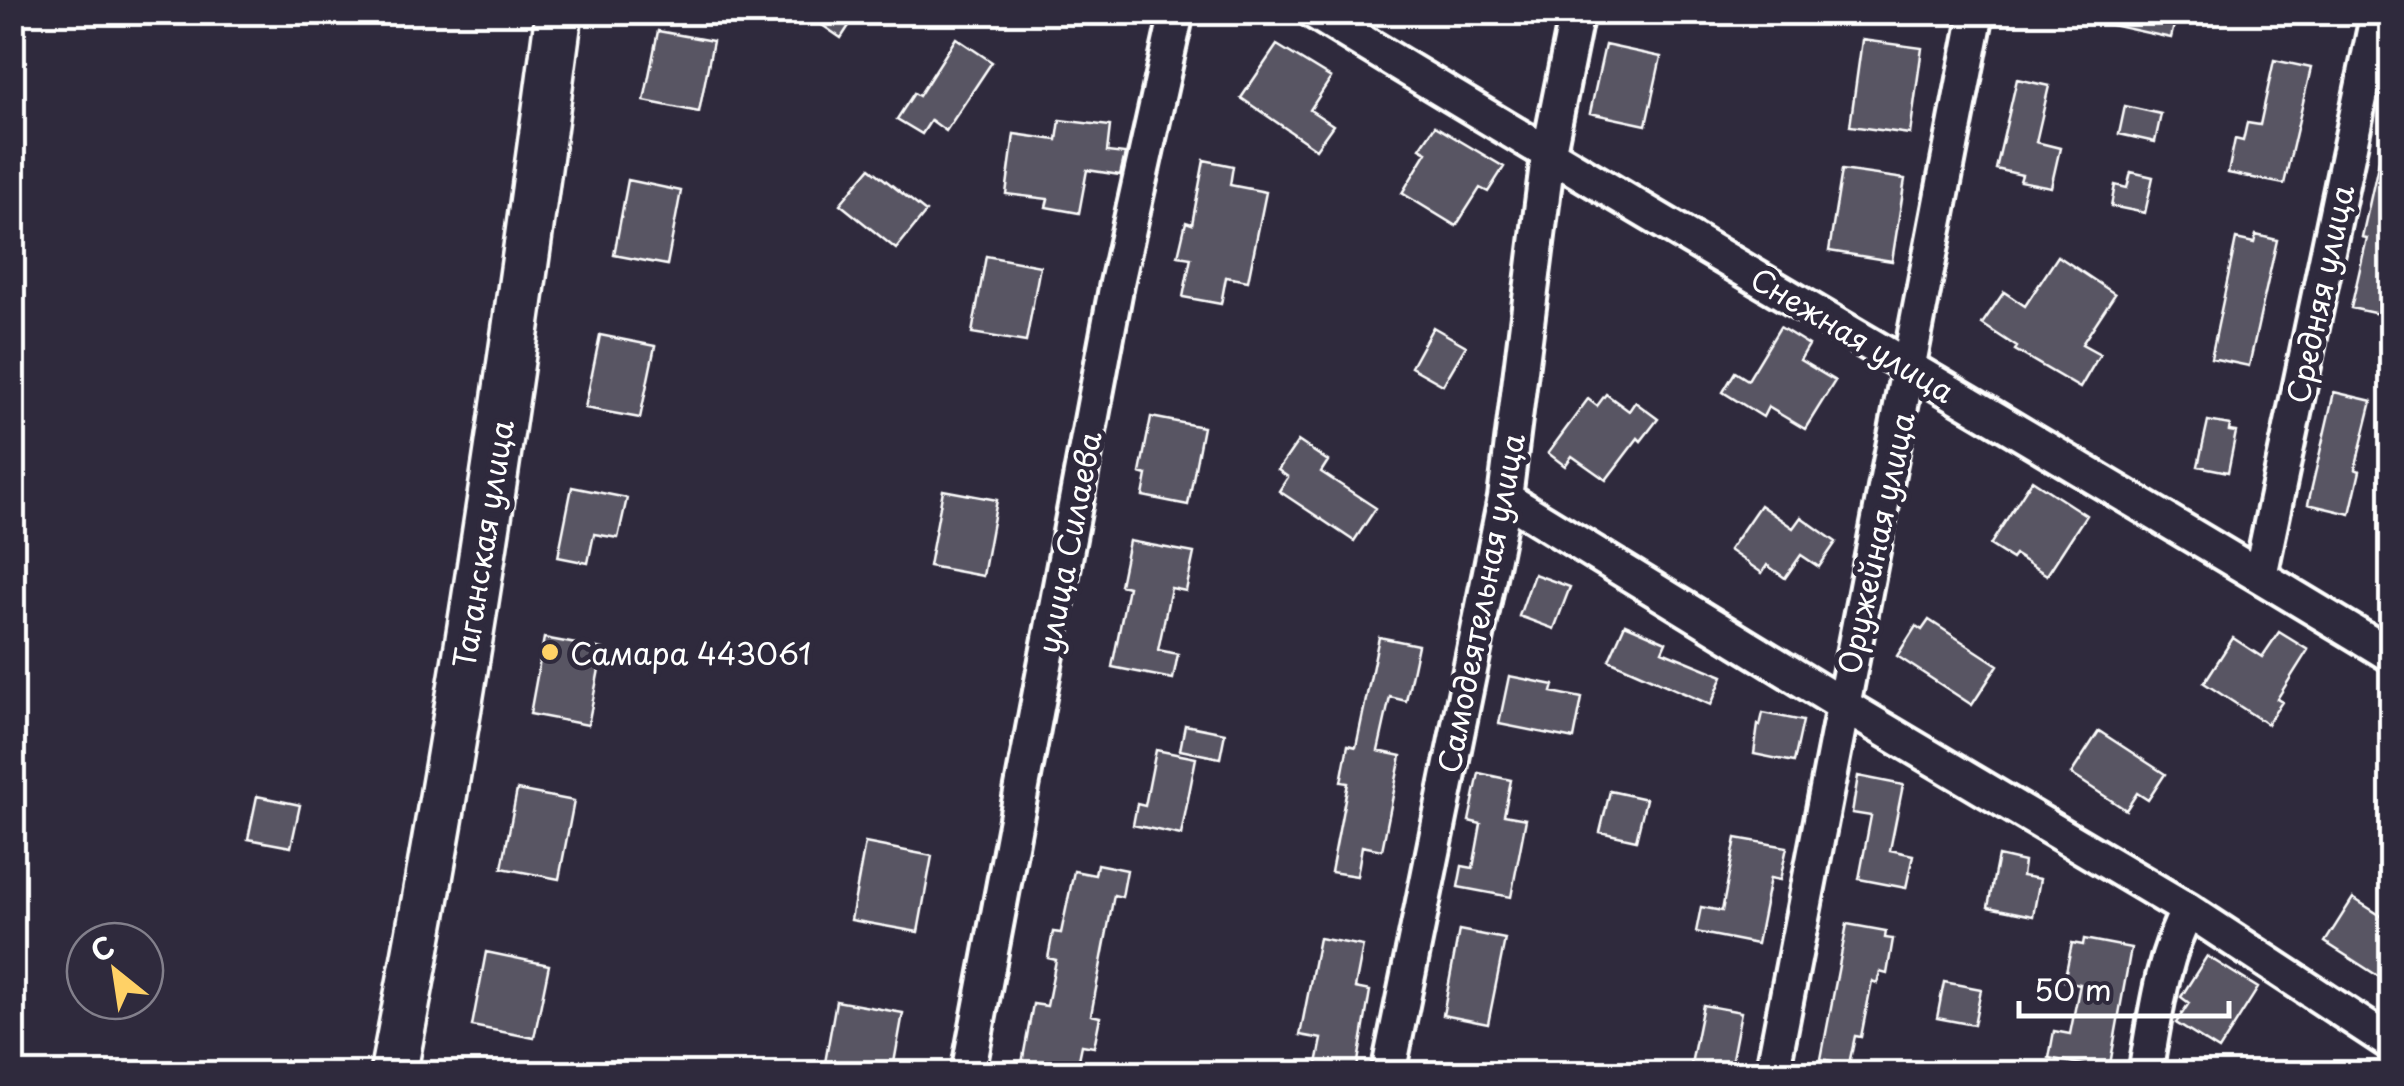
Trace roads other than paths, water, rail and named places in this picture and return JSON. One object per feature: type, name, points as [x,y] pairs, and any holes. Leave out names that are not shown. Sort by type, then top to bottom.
[{"type":"main road","name":"Таганская улица","points":[[393,1074],[426,901],[480,564],[559,12]]},
{"type":"street","name":"улица Силаева","points":[[968,1074],[1117,283],[1177,12]]},
{"type":"street","name":"Снежная улица","points":[[1314,12],[1548,156],[2392,656]]},
{"type":"street","name":"Самодеятельная улица","points":[[1388,1074],[1506,498],[1548,156],[1577,12]]},
{"type":"street","name":"Оружейная улица","points":[[1772,1074],[1977,12]]},
{"type":"street","name":"Средняя улица","points":[[2260,576],[2378,12]]},
{"type":"street","points":[[1506,498],[1841,704],[2188,910],[2392,1044]]},
{"type":"street","points":[[2145,1074],[2176,931],[2188,910]]},
{"type":"place","name":"Самара 443061","points":[[550,652]]}]
